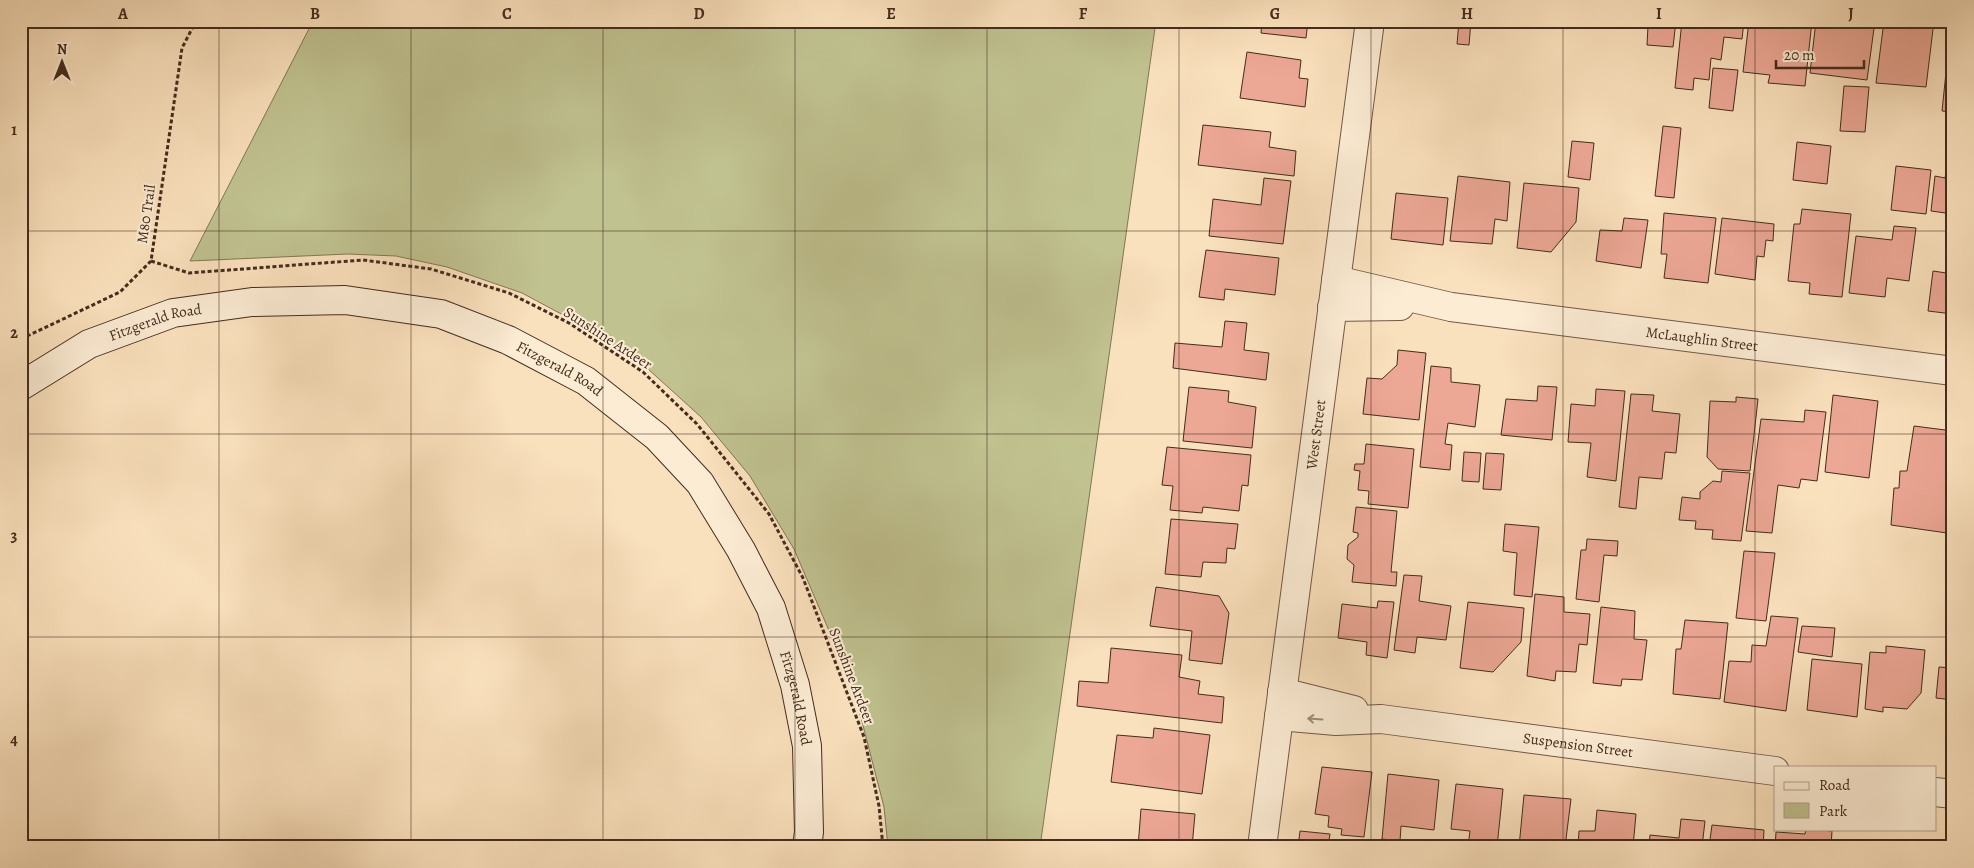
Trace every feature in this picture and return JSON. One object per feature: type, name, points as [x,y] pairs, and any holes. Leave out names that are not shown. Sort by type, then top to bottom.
[{"type":"street","name":"West Street","points":[[1262,847],[1370,21]]},
{"type":"street","name":"McLaughlin Street","points":[[1336,280],[1451,307],[1953,372]]},
{"type":"street","name":"Fitzgerald Road","points":[[21,386],[89,344],[173,313],[252,302],[345,300],[441,314],[508,340],[586,381],[657,437],[700,483],[741,550],[771,608],[795,686],[807,746],[809,832],[807,847]]},
{"type":"street","name":"McLaughlin Street","points":[[1332,307],[1451,307]]},
{"type":"street","name":"Suspension Street","points":[[1281,704],[1336,721],[1381,719],[1774,771]]},
{"type":"street","points":[[1936,792],[1953,794]]},
{"type":"path","name":"M80 Trail","points":[[21,339],[120,292],[151,261],[182,48],[196,21]]},
{"type":"path","name":"Sunshine Ardeer","points":[[151,261],[189,273],[363,260],[431,269],[509,293],[569,323],[643,372],[698,424],[769,514],[803,578],[864,737],[879,806],[882,847]]},
{"type":"green space","points":[[313,21],[1156,21],[1040,847],[888,847],[884,807],[859,710],[830,633],[794,549],[750,476],[701,417],[648,369],[578,323],[522,293],[447,267],[396,256],[348,254],[190,261]]},
{"type":"building","points":[[1262,21],[1308,21],[1306,38],[1261,33]]},
{"type":"building","points":[[1459,21],[1471,21],[1469,45],[1457,44]]},
{"type":"building","points":[[1623,21],[1676,21],[1673,47],[1647,45],[1648,26],[1623,24]]},
{"type":"building","points":[[1682,21],[1744,21],[1742,39],[1724,37],[1721,60],[1711,58],[1709,80],[1694,78],[1693,90],[1675,88]]},
{"type":"building","points":[[1749,21],[1812,21],[1805,86],[1768,83],[1770,75],[1743,72]]},
{"type":"building","points":[[1816,21],[1875,21],[1867,80],[1810,73]]},
{"type":"building","points":[[1884,21],[1934,21],[1926,87],[1876,83]]},
{"type":"building","points":[[1953,22],[1953,112],[1942,111],[1951,24]]},
{"type":"building","points":[[1247,52],[1301,60],[1299,78],[1308,79],[1305,107],[1240,98]]},
{"type":"building","points":[[1713,68],[1738,70],[1733,111],[1709,108]]},
{"type":"building","points":[[1844,86],[1869,87],[1865,132],[1840,131]]},
{"type":"building","points":[[1203,125],[1271,132],[1269,147],[1296,151],[1294,176],[1198,165]]},
{"type":"building","points":[[1663,126],[1681,128],[1674,198],[1655,196]]},
{"type":"building","points":[[1572,141],[1594,143],[1590,180],[1568,177]]},
{"type":"building","points":[[1797,142],[1831,146],[1827,184],[1793,180]]},
{"type":"building","points":[[1947,165],[1953,166],[1953,214],[1931,211],[1935,176],[1945,178]]},
{"type":"building","points":[[1896,166],[1931,170],[1926,214],[1891,210]]},
{"type":"building","points":[[1458,176],[1510,182],[1507,221],[1495,219],[1492,244],[1450,241]]},
{"type":"building","points":[[1264,178],[1291,181],[1283,244],[1209,236],[1213,199],[1261,205]]},
{"type":"building","points":[[1524,183],[1579,188],[1576,222],[1551,252],[1517,248]]},
{"type":"building","points":[[1396,193],[1448,198],[1443,245],[1391,239]]},
{"type":"building","points":[[1802,209],[1851,214],[1842,297],[1809,294],[1810,283],[1788,281],[1794,224],[1800,224]]},
{"type":"building","points":[[1664,213],[1716,218],[1708,283],[1664,278],[1667,254],[1661,254]]},
{"type":"building","points":[[1624,218],[1648,220],[1641,268],[1596,261],[1600,230],[1622,231]]},
{"type":"building","points":[[1722,218],[1774,224],[1773,241],[1766,240],[1764,257],[1757,256],[1755,280],[1715,274]]},
{"type":"building","points":[[1894,226],[1916,228],[1909,281],[1887,278],[1885,297],[1849,293],[1856,236],[1892,240]]},
{"type":"building","points":[[1206,250],[1279,258],[1275,295],[1225,289],[1224,300],[1199,297]]},
{"type":"building","points":[[1933,271],[1953,274],[1953,314],[1928,311]]},
{"type":"building","points":[[1225,321],[1247,323],[1244,350],[1269,353],[1266,380],[1173,368],[1175,343],[1222,347]]},
{"type":"building","points":[[1398,350],[1426,353],[1419,420],[1363,414],[1367,378],[1382,379],[1397,365]]},
{"type":"building","points":[[1431,366],[1451,368],[1451,382],[1480,385],[1475,427],[1448,423],[1445,444],[1452,445],[1450,470],[1420,467]]},
{"type":"building","points":[[1538,386],[1557,387],[1552,440],[1501,435],[1506,399],[1537,401]]},
{"type":"building","points":[[1189,387],[1229,391],[1228,402],[1256,407],[1252,448],[1183,441]]},
{"type":"building","points":[[1596,389],[1625,391],[1616,481],[1587,477],[1591,443],[1568,442],[1571,404],[1595,406]]},
{"type":"building","points":[[1631,394],[1654,395],[1652,411],[1680,414],[1676,453],[1665,452],[1662,479],[1639,477],[1636,509],[1619,507]]},
{"type":"building","points":[[1833,395],[1878,401],[1869,478],[1825,472]]},
{"type":"building","points":[[1736,397],[1758,399],[1750,471],[1718,469],[1707,457],[1710,401],[1736,402]]},
{"type":"building","points":[[1805,410],[1826,412],[1817,481],[1801,479],[1799,488],[1778,485],[1772,533],[1746,531],[1761,419],[1804,422]]},
{"type":"building","points":[[1914,426],[1953,431],[1953,484],[1947,533],[1891,525],[1894,488],[1899,488],[1900,471],[1907,471]]},
{"type":"building","points":[[1366,444],[1414,449],[1408,508],[1368,504],[1369,491],[1358,490],[1360,471],[1354,470],[1355,464],[1364,464]]},
{"type":"building","points":[[1167,447],[1251,455],[1248,486],[1242,485],[1239,511],[1203,507],[1202,513],[1170,510],[1173,486],[1162,485]]},
{"type":"building","points":[[1464,452],[1481,453],[1479,482],[1462,481]]},
{"type":"building","points":[[1486,453],[1504,454],[1501,490],[1483,489]]},
{"type":"building","points":[[1722,471],[1750,473],[1741,541],[1712,539],[1713,530],[1695,529],[1696,521],[1679,520],[1682,497],[1700,499],[1700,492],[1713,481],[1721,482]]},
{"type":"building","points":[[1356,507],[1397,511],[1391,572],[1397,572],[1396,586],[1352,582],[1354,565],[1347,559],[1348,545],[1358,537],[1358,533],[1353,532]]},
{"type":"building","points":[[1171,519],[1238,524],[1235,549],[1227,548],[1226,563],[1203,562],[1201,577],[1165,574]]},
{"type":"building","points":[[1505,524],[1539,527],[1532,597],[1514,595],[1517,553],[1503,551]]},
{"type":"building","points":[[1587,539],[1618,541],[1617,556],[1604,555],[1599,602],[1576,599],[1581,550],[1586,550]]},
{"type":"building","points":[[1744,551],[1775,553],[1766,621],[1736,618]]},
{"type":"building","points":[[1404,575],[1422,576],[1419,601],[1451,606],[1446,640],[1417,637],[1415,653],[1394,650]]},
{"type":"building","points":[[1156,587],[1219,596],[1229,613],[1222,664],[1189,660],[1192,631],[1150,626]]},
{"type":"building","points":[[1535,594],[1564,597],[1564,612],[1590,614],[1587,645],[1579,644],[1576,672],[1556,671],[1555,681],[1527,676]]},
{"type":"building","points":[[1378,601],[1394,602],[1387,658],[1366,655],[1367,642],[1338,638],[1342,604],[1377,608]]},
{"type":"building","points":[[1468,602],[1524,608],[1521,642],[1493,672],[1460,668]]},
{"type":"building","points":[[1601,607],[1635,611],[1634,639],[1647,640],[1642,680],[1622,679],[1621,686],[1593,683]]},
{"type":"building","points":[[1771,616],[1798,618],[1786,711],[1724,702],[1729,661],[1751,662],[1752,645],[1766,646]]},
{"type":"building","points":[[1685,620],[1728,623],[1720,699],[1673,694],[1676,649],[1681,649]]},
{"type":"building","points":[[1802,626],[1835,628],[1832,657],[1798,652]]},
{"type":"building","points":[[1886,646],[1925,650],[1921,693],[1907,709],[1883,707],[1883,712],[1865,709],[1870,652],[1886,653]]},
{"type":"building","points":[[1111,648],[1182,655],[1179,677],[1200,681],[1198,694],[1224,697],[1222,723],[1077,706],[1079,681],[1108,683]]},
{"type":"building","points":[[1812,659],[1862,664],[1857,717],[1807,710]]},
{"type":"building","points":[[1939,667],[1953,668],[1953,700],[1936,698]]},
{"type":"building","points":[[1154,728],[1210,735],[1202,794],[1111,782],[1117,735],[1153,738]]},
{"type":"building","points":[[1322,767],[1372,772],[1364,837],[1341,835],[1342,829],[1328,827],[1329,816],[1315,814]]},
{"type":"building","points":[[1388,774],[1439,780],[1434,830],[1401,826],[1400,841],[1382,839]]},
{"type":"building","points":[[1456,784],[1503,789],[1497,847],[1468,847],[1470,831],[1451,829]]},
{"type":"building","points":[[1524,795],[1571,799],[1565,847],[1519,847]]},
{"type":"building","points":[[1141,809],[1195,814],[1192,847],[1138,847]]},
{"type":"building","points":[[1597,810],[1636,814],[1633,847],[1578,847],[1579,831],[1595,831]]},
{"type":"building","points":[[1681,819],[1705,821],[1702,847],[1649,847],[1650,835],[1679,838]]},
{"type":"building","points":[[1712,825],[1764,830],[1763,847],[1709,847]]},
{"type":"building","points":[[1806,830],[1832,831],[1831,847],[1775,847],[1776,832],[1805,834]]},
{"type":"building","points":[[1300,831],[1330,834],[1328,847],[1298,847]]},
{"type":"building","points":[[1844,840],[1870,843],[1870,847],[1844,847]]},
{"type":"building","points":[[1913,841],[1936,843],[1936,847],[1912,847]]}]
